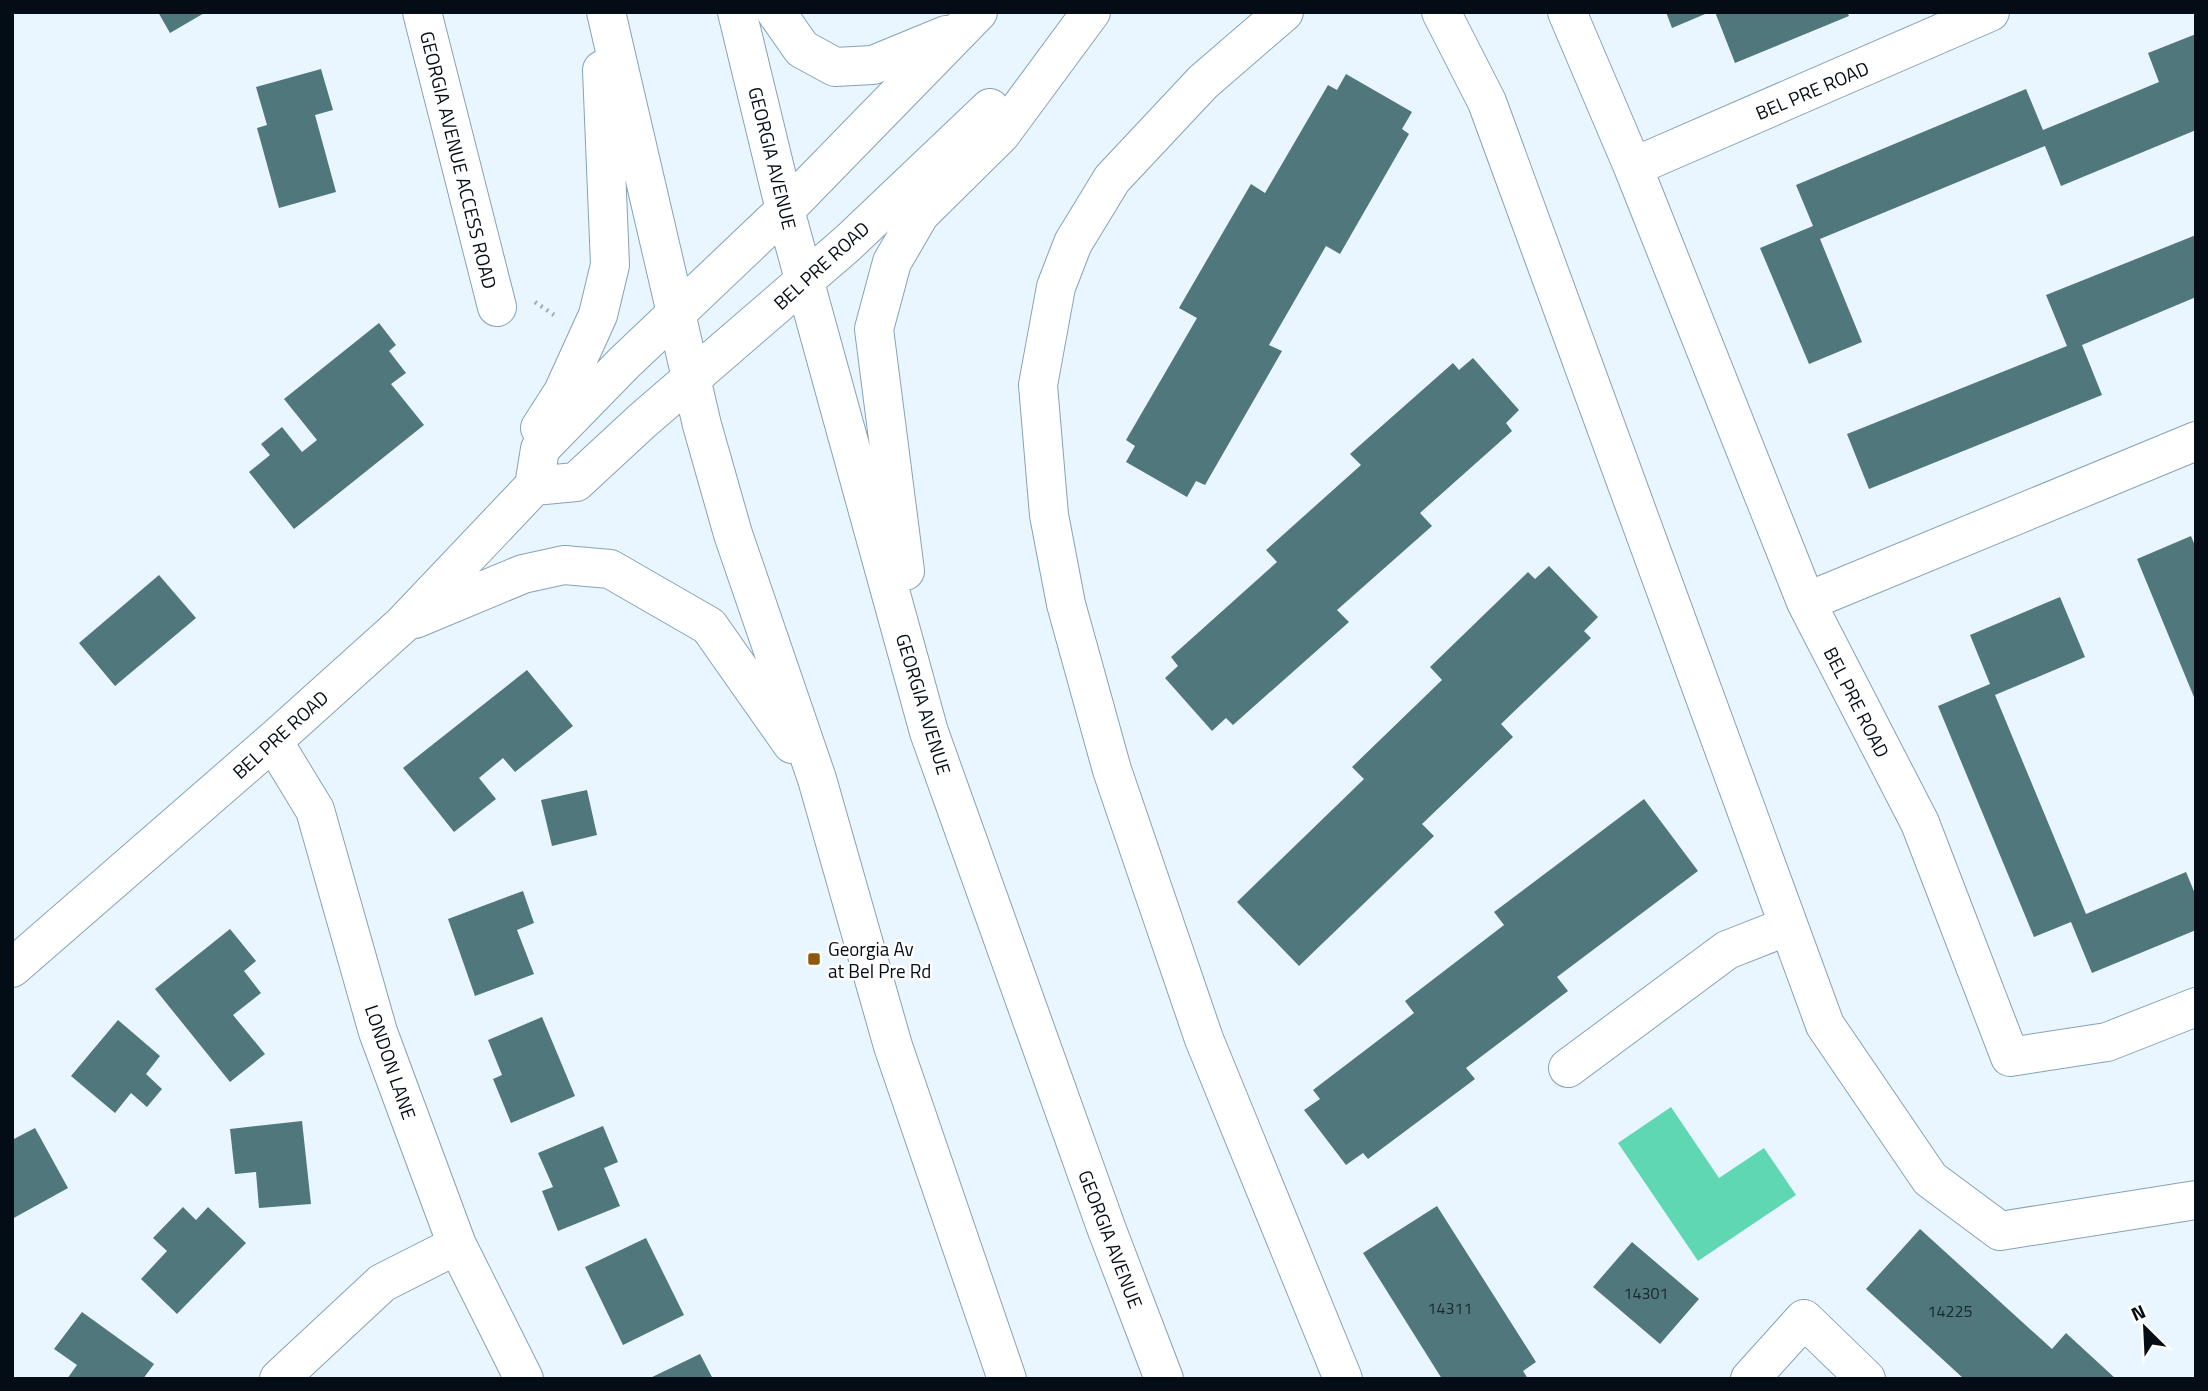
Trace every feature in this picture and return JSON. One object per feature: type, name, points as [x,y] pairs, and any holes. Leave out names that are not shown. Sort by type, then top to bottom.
[{"type":"main road","name":"GEORGIA AVENUE ACCESS ROAD","points":[[422,12],[497,307]]},
{"type":"main road","points":[[452,571],[563,392],[598,315],[610,265],[600,12]]},
{"type":"main road","points":[[606,12],[702,425],[733,534],[817,779],[892,1046],[1007,1379]]},
{"type":"main road","name":"GEORGIA AVENUE","points":[[737,12],[785,210],[929,732],[1107,1230],[1164,1379]]},
{"type":"main road","points":[[776,12],[802,49],[835,67],[873,65],[969,20]]},
{"type":"main road","points":[[924,711],[874,329],[892,262],[920,214],[1001,134],[1091,12]]},
{"type":"main road","name":"BEL PRE ROAD","points":[[12,968],[403,624],[534,485],[576,482],[642,421],[848,243],[1091,12]]},
{"type":"main road","points":[[1284,12],[1203,82],[1112,179],[1073,243],[1056,287],[1038,385],[1049,516],[1066,604],[1112,770],[1204,1039],[1343,1379]]},
{"type":"main road","points":[[1441,12],[1487,102],[1825,1025],[1930,1179],[2000,1231],[2196,1200]]},
{"type":"main road","name":"BEL PRE ROAD","points":[[1567,12],[1633,167],[1806,602],[1920,823],[2010,1057],[2107,1042],[2196,1007]]},
{"type":"main road","name":"BEL PRE ROAD","points":[[1633,167],[1990,12]]},
{"type":"main road","points":[[534,485],[540,449],[624,363],[785,210],[969,20]]},
{"type":"main road","points":[[1806,602],[2196,441]]},
{"type":"main road","points":[[403,624],[523,574],[564,565],[615,570],[709,626],[817,779]]},
{"type":"main road","name":"LONDON LANE","points":[[273,741],[315,810],[378,1032],[457,1245],[524,1379]]},
{"type":"main road","points":[[1568,1068],[1727,950],[1788,926]]},
{"type":"main road","points":[[279,1379],[382,1283],[457,1245]]},
{"type":"main road","points":[[1750,1379],[1804,1319],[1866,1379]]},
{"type":"shaded area","points":[[1671,1107],[1719,1178],[1764,1148],[1796,1195],[1698,1261],[1618,1143]]},
{"type":"building","points":[[158,12],[206,12],[170,33]]},
{"type":"building","points":[[1666,12],[1710,12],[1672,28]]},
{"type":"building","points":[[1715,12],[1847,12],[1849,16],[1735,63]]},
{"type":"building","points":[[2196,34],[2196,130],[2061,186],[2045,146],[1820,239],[1862,342],[1809,364],[1760,248],[1813,226],[1796,185],[2026,89],[2043,130],[2159,82],[2148,53]]},
{"type":"building","points":[[321,69],[333,110],[315,115],[336,192],[279,208],[257,128],[267,125],[256,87]]},
{"type":"building","points":[[1346,74],[1412,112],[1402,129],[1409,134],[1340,254],[1326,246],[1269,345],[1282,351],[1205,485],[1196,481],[1187,497],[1126,462],[1135,446],[1126,440],[1197,318],[1179,308],[1251,184],[1265,193],[1328,85],[1337,90]]},
{"type":"building","points":[[2196,235],[2196,297],[2082,345],[2102,395],[1869,489],[1847,434],[2067,346],[2046,295]]},
{"type":"building","points":[[379,323],[396,345],[389,351],[406,373],[391,384],[424,425],[294,529],[249,472],[270,455],[261,444],[282,427],[302,452],[317,440],[284,399]]},
{"type":"building","points":[[1473,358],[1519,410],[1506,423],[1512,431],[1420,513],[1432,526],[1337,610],[1349,622],[1233,725],[1226,718],[1212,731],[1165,678],[1178,666],[1171,657],[1277,562],[1266,550],[1361,465],[1350,454],[1453,363],[1459,370]]},
{"type":"building","points":[[2191,536],[2196,548],[2196,702],[2137,559]]},
{"type":"building","points":[[1549,566],[1598,617],[1584,631],[1591,638],[1501,724],[1513,737],[1422,824],[1434,836],[1299,966],[1237,902],[1364,779],[1352,767],[1442,680],[1430,667],[1528,572],[1535,579]]},
{"type":"building","points":[[159,575],[196,618],[115,686],[79,643]]},
{"type":"building","points":[[2060,597],[2085,657],[1995,695],[2086,914],[2186,872],[2196,896],[2196,930],[2092,973],[2071,922],[2034,937],[1938,706],[1990,684],[1970,635]]},
{"type":"building","points":[[527,670],[573,726],[515,772],[503,758],[479,778],[496,799],[454,832],[403,768]]},
{"type":"building","points":[[587,790],[597,835],[552,846],[541,800]]},
{"type":"building","points":[[1644,799],[1698,871],[1557,977],[1568,991],[1466,1068],[1475,1079],[1368,1159],[1363,1153],[1346,1165],[1304,1110],[1320,1099],[1313,1090],[1414,1013],[1405,1001],[1504,925],[1494,912]]},
{"type":"building","points":[[523,891],[534,923],[517,930],[534,974],[475,996],[448,919]]},
{"type":"building","points":[[230,929],[256,961],[244,971],[261,993],[233,1015],[265,1054],[230,1082],[155,989]]},
{"type":"building","points":[[542,1017],[575,1096],[511,1123],[493,1079],[502,1075],[488,1040]]},
{"type":"building","points":[[118,1020],[160,1056],[146,1074],[162,1089],[147,1107],[131,1093],[115,1113],[71,1076]]},
{"type":"building","points":[[302,1121],[311,1204],[259,1208],[256,1172],[235,1174],[230,1129]]},
{"type":"building","points":[[603,1126],[618,1162],[604,1168],[620,1206],[558,1231],[542,1191],[553,1187],[538,1153]]},
{"type":"building","points":[[35,1128],[68,1188],[12,1219],[12,1140]]},
{"type":"building","points":[[1437,1206],[1536,1362],[1523,1371],[1528,1379],[1442,1379],[1363,1253]]},
{"type":"building","points":[[183,1207],[196,1220],[208,1207],[246,1243],[177,1314],[141,1279],[167,1251],[153,1238]]},
{"type":"building","points":[[1920,1229],[2052,1349],[2066,1333],[2116,1379],[1964,1379],[1866,1289]]},
{"type":"building","points":[[646,1238],[684,1315],[623,1345],[585,1267]]},
{"type":"building","points":[[1632,1242],[1699,1299],[1660,1344],[1593,1287]]},
{"type":"building","points":[[82,1312],[154,1364],[143,1379],[67,1379],[77,1365],[54,1349]]},
{"type":"building","points":[[700,1354],[713,1379],[648,1379]]},
{"type":"place","name":"Georgia Av at Bel Pre Rd","points":[[814,959]]}]
